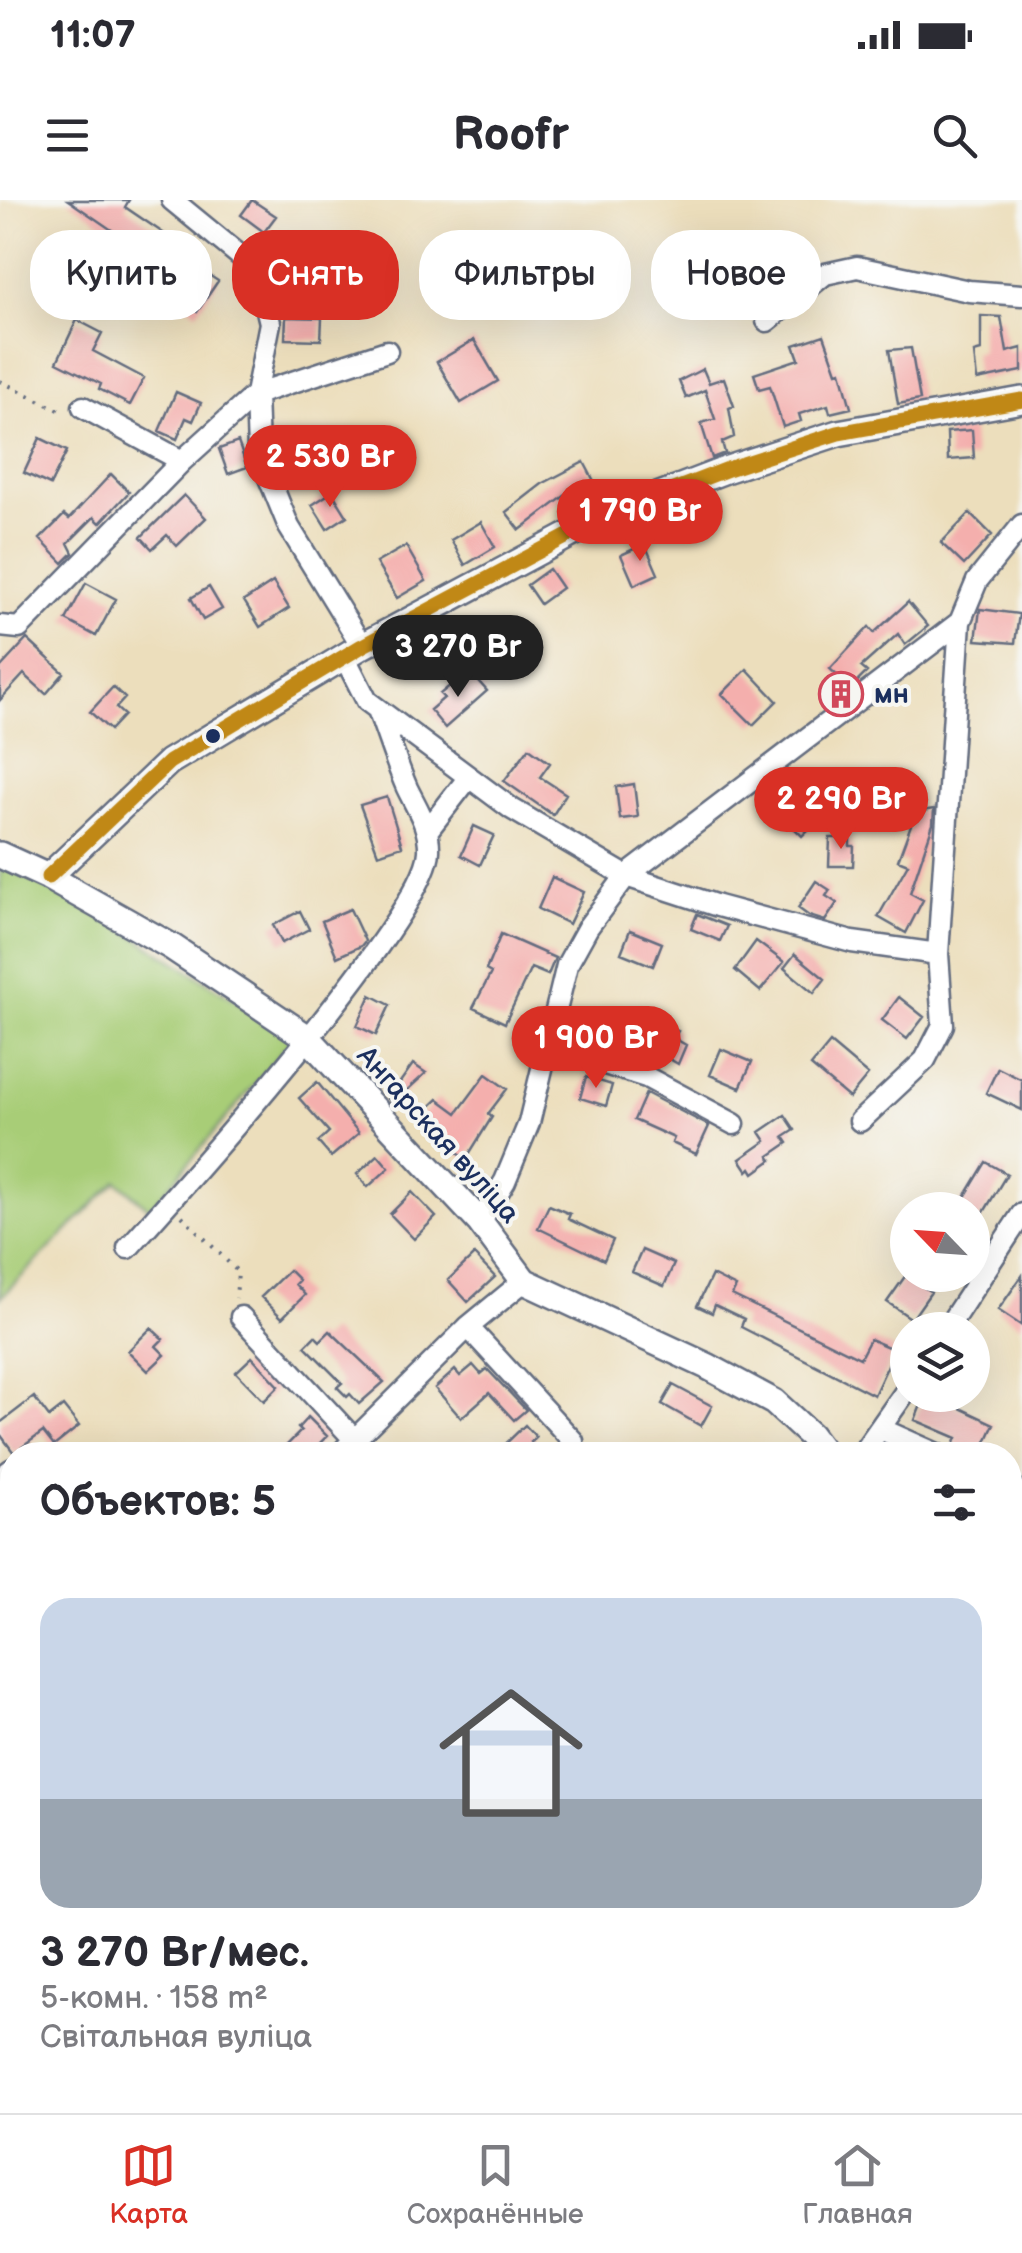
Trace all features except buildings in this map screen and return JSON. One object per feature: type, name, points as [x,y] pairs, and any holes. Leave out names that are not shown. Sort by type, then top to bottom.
[{"type":"street","points":[[172,200],[244,259],[261,286],[270,323],[256,394],[258,452],[289,527],[353,651],[367,701],[512,809],[626,876],[718,906],[852,942],[938,954]]},
{"type":"street","points":[[766,321],[825,274],[857,267],[969,290],[1022,295]]},
{"type":"street","points":[[10,627],[256,394],[386,351]]},
{"type":"street","points":[[48,877],[169,762],[353,651],[605,516],[838,433],[1022,400]]},
{"type":"street","points":[[83,406],[182,460]]},
{"type":"street","points":[[860,1121],[925,1060],[940,1036],[944,1002],[938,954],[960,622],[977,581],[1022,525]]},
{"type":"street","points":[[480,1222],[515,1161],[533,1109],[562,979],[574,950],[626,876],[960,622]]},
{"type":"street","points":[[128,1248],[308,1038],[416,891],[429,856],[428,830],[406,786],[378,710]]},
{"type":"street","points":[[428,830],[469,777]]},
{"type":"street","name":"Ангарская вуліца","points":[[0,855],[48,877],[172,947],[308,1038],[480,1222],[524,1281],[774,1402],[815,1442]]},
{"type":"street","points":[[548,1046],[646,1077],[734,1124]]},
{"type":"street","points":[[958,1312],[1022,1214]]},
{"type":"street","points":[[353,1442],[468,1327],[524,1281]]},
{"type":"street","points":[[242,1317],[339,1442]]},
{"type":"street","points":[[468,1327],[573,1441]]},
{"type":"street","points":[[871,1442],[892,1412]]},
{"type":"street","points":[[881,1429],[910,1442]]},
{"type":"path","points":[[0,382],[66,413],[83,406]]},
{"type":"path","points":[[168,1203],[238,1272],[236,1298],[242,1317]]},
{"type":"green space","points":[[0,864],[107,919],[294,1037],[150,1209],[117,1181],[0,1298]]},
{"type":"transit line","points":[[48,877],[169,762],[362,646],[605,516],[838,433],[1022,400]]},
{"type":"place","name":"мн","points":[[841,694]]}]
